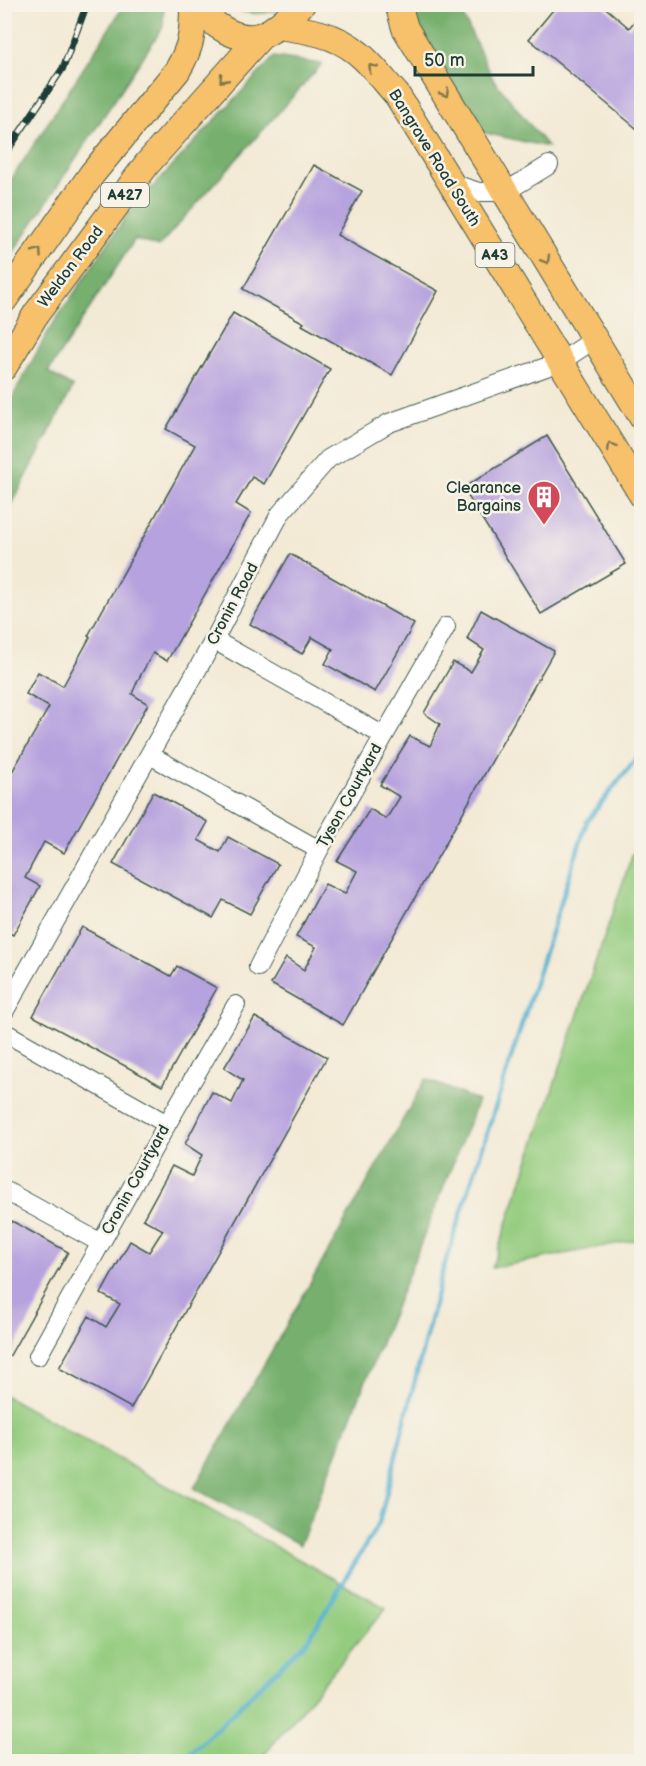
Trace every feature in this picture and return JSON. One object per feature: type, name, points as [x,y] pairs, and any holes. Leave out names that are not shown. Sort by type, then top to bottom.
[{"type":"highway","name":"A43","points":[[195,4],[203,15],[219,27],[236,35],[248,37],[270,31]]},
{"type":"highway","name":"Weldon Road","points":[[4,300],[92,174],[177,71],[188,52],[193,35],[195,4]]},
{"type":"highway","name":"Weldon Road","points":[[4,367],[36,315],[147,164],[270,31],[302,4]]},
{"type":"highway","name":"A43","points":[[398,4],[405,28],[642,417]]},
{"type":"highway","name":"Bangrave Road South","points":[[270,31],[313,31],[325,35],[358,53],[397,95],[642,495]]},
{"type":"street","points":[[451,183],[479,192],[505,192],[549,165]]},
{"type":"street","name":"Cronin Road","points":[[4,1012],[214,640],[280,514],[328,459],[388,423],[560,362],[595,339]]},
{"type":"street","name":"Tyson Courtyard","points":[[258,966],[320,850],[446,627]]},
{"type":"street","points":[[214,640],[384,736]]},
{"type":"street","points":[[150,755],[320,850]]},
{"type":"street","name":"Cronin Courtyard","points":[[38,1356],[236,1005]]},
{"type":"street","points":[[4,1032],[167,1124]]},
{"type":"street","points":[[4,1190],[101,1243]]},
{"type":"green space","points":[[125,4],[164,5],[163,27],[5,265],[5,189]]},
{"type":"green space","points":[[227,5],[286,5],[271,12],[256,14]]},
{"type":"green space","points":[[411,5],[458,5],[493,79],[548,147],[481,132],[412,11]]},
{"type":"green space","points":[[274,57],[322,64],[158,247],[135,239],[48,372],[73,387],[5,518],[5,411],[49,330],[130,211]]},
{"type":"green space","points":[[641,841],[641,1239],[492,1268],[632,855]]},
{"type":"green space","points":[[426,1079],[478,1101],[300,1545],[194,1488]]},
{"type":"green space","points":[[4,1395],[386,1608],[259,1761],[5,1761]]},
{"type":"building","points":[[558,4],[601,4],[629,28],[642,12],[642,133],[529,39]]},
{"type":"building","points":[[314,165],[362,191],[337,235],[438,291],[392,375],[243,289]]},
{"type":"building","points":[[233,313],[330,369],[264,484],[252,477],[236,504],[251,513],[167,661],[153,653],[138,680],[132,694],[148,704],[64,853],[44,842],[25,878],[40,886],[13,935],[4,930],[4,786],[49,707],[26,694],[38,672],[63,686],[90,637],[88,636],[195,445],[166,429]]},
{"type":"building","name":"Clearance Bargains","points":[[547,436],[626,564],[541,614],[463,488]]},
{"type":"building","points":[[290,554],[414,624],[375,692],[325,664],[333,649],[312,637],[302,654],[250,624]]},
{"type":"building","points":[[481,610],[554,651],[343,1025],[271,984],[286,958],[304,970],[316,947],[296,937],[325,884],[345,894],[357,871],[337,861],[370,809],[386,819],[400,797],[380,785],[410,736],[430,746],[440,724],[424,713],[453,662],[471,672],[484,650],[467,639]]},
{"type":"building","points":[[153,792],[208,822],[198,840],[220,852],[228,837],[278,864],[250,914],[223,900],[213,918],[113,864]]},
{"type":"building","points":[[82,927],[171,976],[177,966],[217,988],[162,1086],[33,1016]]},
{"type":"building","points":[[255,1017],[327,1057],[131,1408],[59,1368],[89,1316],[106,1327],[120,1304],[101,1294],[130,1241],[149,1252],[163,1230],[143,1219],[172,1166],[192,1176],[202,1155],[185,1144],[212,1092],[232,1103],[243,1080],[224,1068]]},
{"type":"building","points":[[12,1221],[68,1252],[4,1366],[4,1234]]},
{"type":"waterway","points":[[182,1762],[308,1640],[379,1523],[442,1273],[587,821],[642,751]]},
{"type":"railway","points":[[4,156],[63,68],[87,4]]},
{"type":"place","name":"Clearance Bargains","points":[[544,526]]}]
